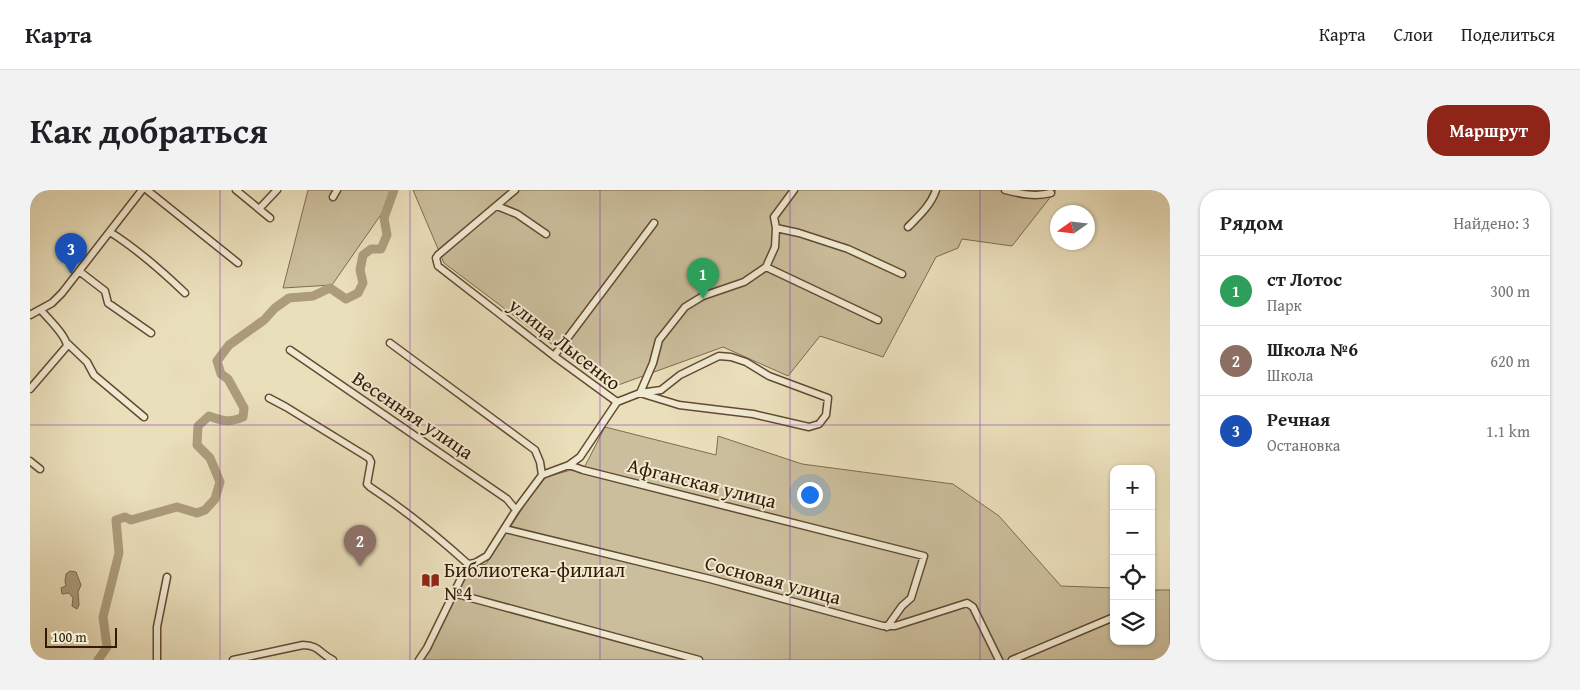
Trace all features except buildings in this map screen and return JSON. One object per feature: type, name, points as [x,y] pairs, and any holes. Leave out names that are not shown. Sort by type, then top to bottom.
[{"type":"street","points":[[30,316],[52,303],[62,293],[142,190]]},
{"type":"street","points":[[147,190],[238,263]]},
{"type":"street","points":[[236,190],[270,218]]},
{"type":"street","points":[[259,209],[277,190]]},
{"type":"street","points":[[333,197],[337,190]]},
{"type":"street","name":"улица Лысенко","points":[[513,190],[498,206],[438,255],[436,261],[440,268],[617,402],[580,457],[569,465],[542,475]]},
{"type":"street","points":[[640,393],[653,363],[659,340],[685,307],[703,296],[744,282],[766,267],[775,247],[776,228],[774,218],[794,190]]},
{"type":"street","points":[[908,227],[934,197],[936,190]]},
{"type":"street","points":[[1005,190],[1024,195],[1051,193]]},
{"type":"street","points":[[498,206],[517,214],[546,234]]},
{"type":"street","points":[[554,356],[654,223]]},
{"type":"street","points":[[776,228],[834,244],[902,274]]},
{"type":"street","points":[[110,232],[124,241],[186,293]]},
{"type":"street","points":[[766,267],[878,320]]},
{"type":"street","points":[[79,271],[105,291],[108,303],[151,333]]},
{"type":"street","points":[[41,310],[67,343],[88,362],[94,375],[144,417]]},
{"type":"street","points":[[30,390],[65,348],[67,343]]},
{"type":"street","points":[[390,343],[535,450],[540,462],[542,475],[516,510],[506,529],[487,556],[475,563],[468,564]]},
{"type":"street","name":"Весенняя улица","points":[[290,350],[507,499],[516,510]]},
{"type":"street","points":[[617,402],[640,393],[661,390],[680,375],[719,356],[731,357],[746,362],[770,376],[828,398],[826,415],[819,424],[809,427],[753,414],[679,404],[640,393]]},
{"type":"street","points":[[268,398],[369,458],[371,462],[368,484],[370,487],[439,537],[468,564]]},
{"type":"street","points":[[30,461],[40,469]]},
{"type":"street","name":"Афганская улица","points":[[569,465],[582,470],[924,556],[911,598],[902,606],[887,627]]},
{"type":"street","name":"Сосновая улица","points":[[506,529],[700,577],[887,627],[967,603],[972,607],[999,660]]},
{"type":"street","points":[[419,660],[427,648],[468,564]]},
{"type":"street","points":[[157,660],[157,627],[167,576]]},
{"type":"street","points":[[453,593],[699,660]]},
{"type":"street","points":[[1012,660],[1110,618]]},
{"type":"street","points":[[233,660],[303,645],[311,645],[317,647],[328,658],[333,660]]},
{"type":"shaded area","points":[[308,190],[398,190],[332,285],[283,288]]},
{"type":"shaded area","points":[[413,190],[1056,190],[1012,246],[962,239],[958,248],[936,257],[883,357],[820,336],[788,376],[723,347],[610,388],[444,263]]},
{"type":"shaded area","points":[[605,427],[716,455],[718,436],[802,464],[953,484],[999,516],[1061,586],[1110,588],[1110,645],[1155,645],[1155,590],[1170,590],[1170,660],[422,660],[467,568],[486,564],[526,503],[546,477],[585,466]]},
{"type":"shaded area","points":[[70,571],[76,572],[81,585],[78,592],[79,605],[77,609],[72,606],[73,598],[69,593],[62,594],[61,588],[66,586],[66,574]]},
{"type":"waterway","points":[[98,660],[107,647],[103,617],[119,553],[116,520],[125,517],[131,520],[177,507],[197,513],[205,510],[215,499],[220,482],[210,458],[197,445],[198,426],[209,416],[226,421],[238,419],[243,417],[244,408],[228,379],[221,374],[217,361],[229,345],[264,320],[275,308],[289,298],[313,296],[330,288],[346,299],[358,293],[363,283],[360,270],[363,255],[371,249],[381,249],[387,235],[384,218],[394,190]]},
{"type":"place","name":"Речная","points":[[71,274]]},
{"type":"place","name":"ст Лотос","points":[[703,299]]},
{"type":"place","name":"Школа №6","points":[[360,566]]},
{"type":"place","name":"Библиотека-филиал №4","points":[[430,581]]}]
